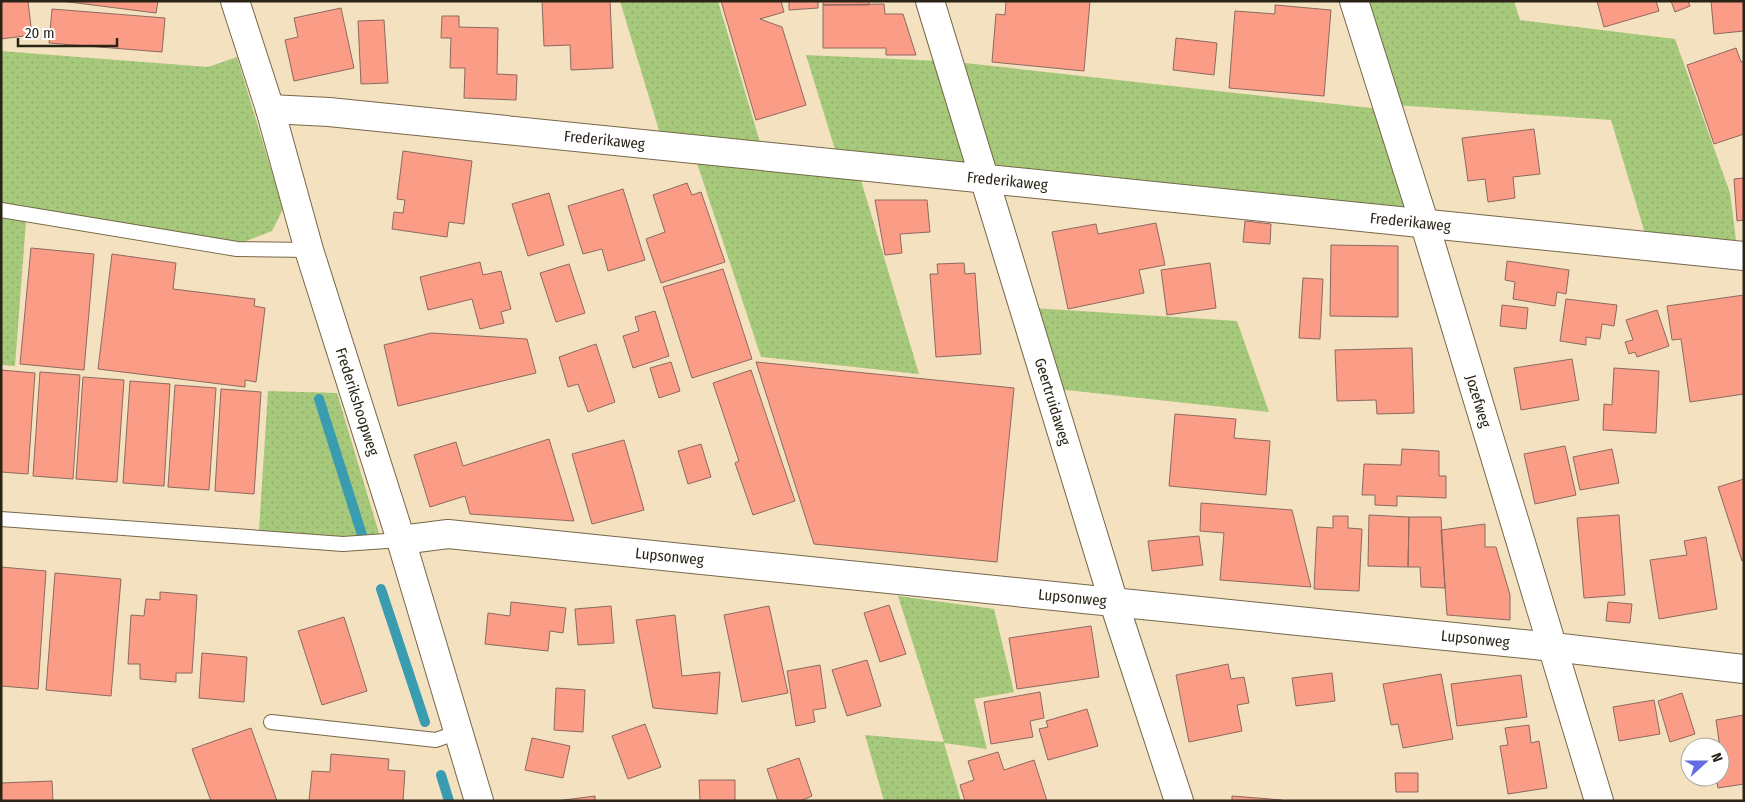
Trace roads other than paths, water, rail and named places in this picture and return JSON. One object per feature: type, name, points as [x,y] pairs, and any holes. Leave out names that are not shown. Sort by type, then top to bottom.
[{"type":"street","name":"Frederikshoopweg","points":[[235,1],[270,109],[309,250],[479,801]]},
{"type":"street","name":"Geertruidaweg","points":[[930,1],[1114,603],[1179,801]]},
{"type":"street","name":"Jozefweg","points":[[1354,1],[1425,225],[1600,801]]},
{"type":"street","name":"Frederikaweg","points":[[270,109],[329,112],[1744,256]]},
{"type":"street","name":"Lupsonweg","points":[[400,540],[448,534],[1553,647],[1744,669]]},
{"type":"lane","points":[[1,210],[237,249],[309,250]]},
{"type":"lane","points":[[1,519],[343,544],[400,540]]},
{"type":"lane","points":[[271,722],[436,740],[458,732]]},
{"type":"waterway","points":[[319,399],[363,538]]},
{"type":"waterway","points":[[381,589],[425,722]]},
{"type":"waterway","points":[[441,775],[449,801]]}]
